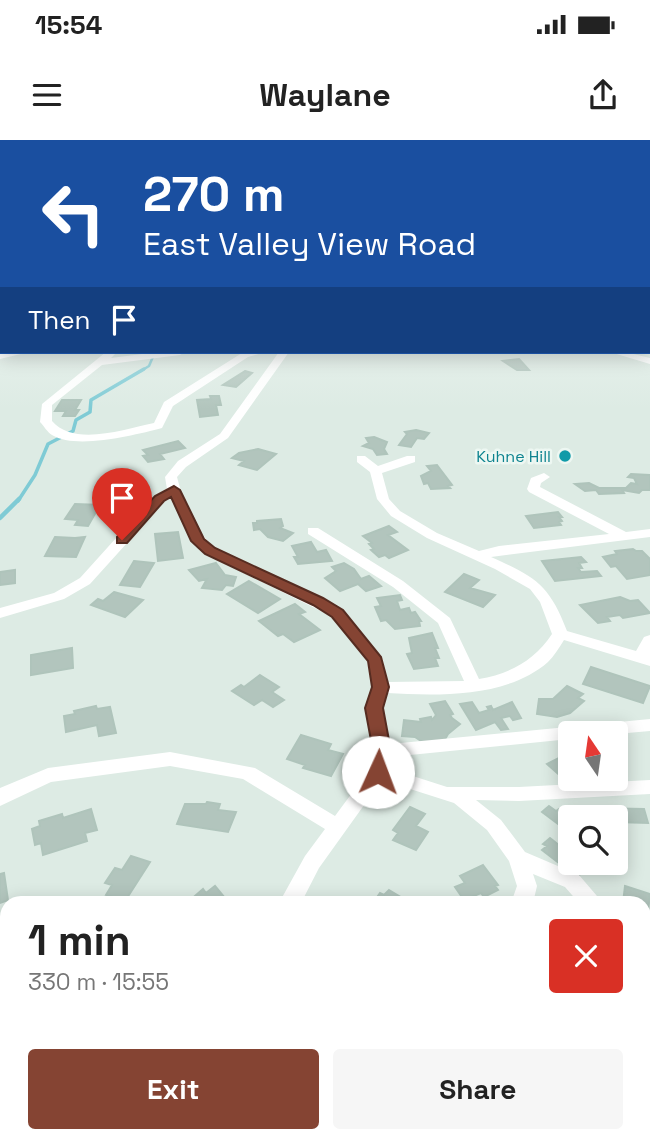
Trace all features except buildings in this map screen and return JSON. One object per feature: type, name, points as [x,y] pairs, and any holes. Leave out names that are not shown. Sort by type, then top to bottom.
[{"type":"street","points":[[109,354],[47,404],[46,422],[56,433],[69,436],[95,435],[158,426],[168,404],[250,354]]},
{"type":"street","points":[[99,362],[164,354]]},
{"type":"street","points":[[283,354],[224,436],[182,464],[171,477],[174,490],[198,541],[210,551],[338,614],[376,660],[380,687],[374,708],[382,751],[378,772],[312,862],[294,896]]},
{"type":"street","points":[[623,354],[650,361]]},
{"type":"street","points":[[361,459],[376,471],[384,502],[404,521],[537,588],[550,607],[560,634]]},
{"type":"street","points":[[376,471],[411,459]]},
{"type":"street","points":[[544,477],[535,481],[533,489],[626,537]]},
{"type":"street","points":[[0,613],[59,596],[85,581],[159,499],[174,490]]},
{"type":"street","points":[[313,531],[398,584],[445,621],[473,684]]},
{"type":"street","points":[[478,556],[499,550],[650,533]]},
{"type":"street","points":[[380,687],[416,690],[512,677],[542,659],[560,634]]},
{"type":"street","points":[[560,634],[645,659],[650,640]]},
{"type":"street","points":[[382,751],[650,725]]},
{"type":"street","points":[[0,799],[7,793],[48,775],[170,759],[248,773],[339,828]]},
{"type":"street","points":[[378,772],[461,798],[494,825],[518,858],[527,886],[524,896]]},
{"type":"street","points":[[442,792],[519,794],[650,788]]},
{"type":"street","points":[[518,858],[572,881],[586,896]]},
{"type":"waterway","points":[[141,371],[149,366],[154,354]]},
{"type":"waterway","points":[[18,501],[35,475],[48,444],[73,431],[76,420],[90,412],[91,400],[144,369]]},
{"type":"waterway","points":[[0,518],[19,499]]},
{"type":"place","name":"Kuhne Hill","points":[[565,456]]},
{"type":"route","points":[[122,540],[159,499],[174,490],[198,541],[210,551],[338,614],[376,660],[380,687],[374,708],[382,751],[378,772]]}]
